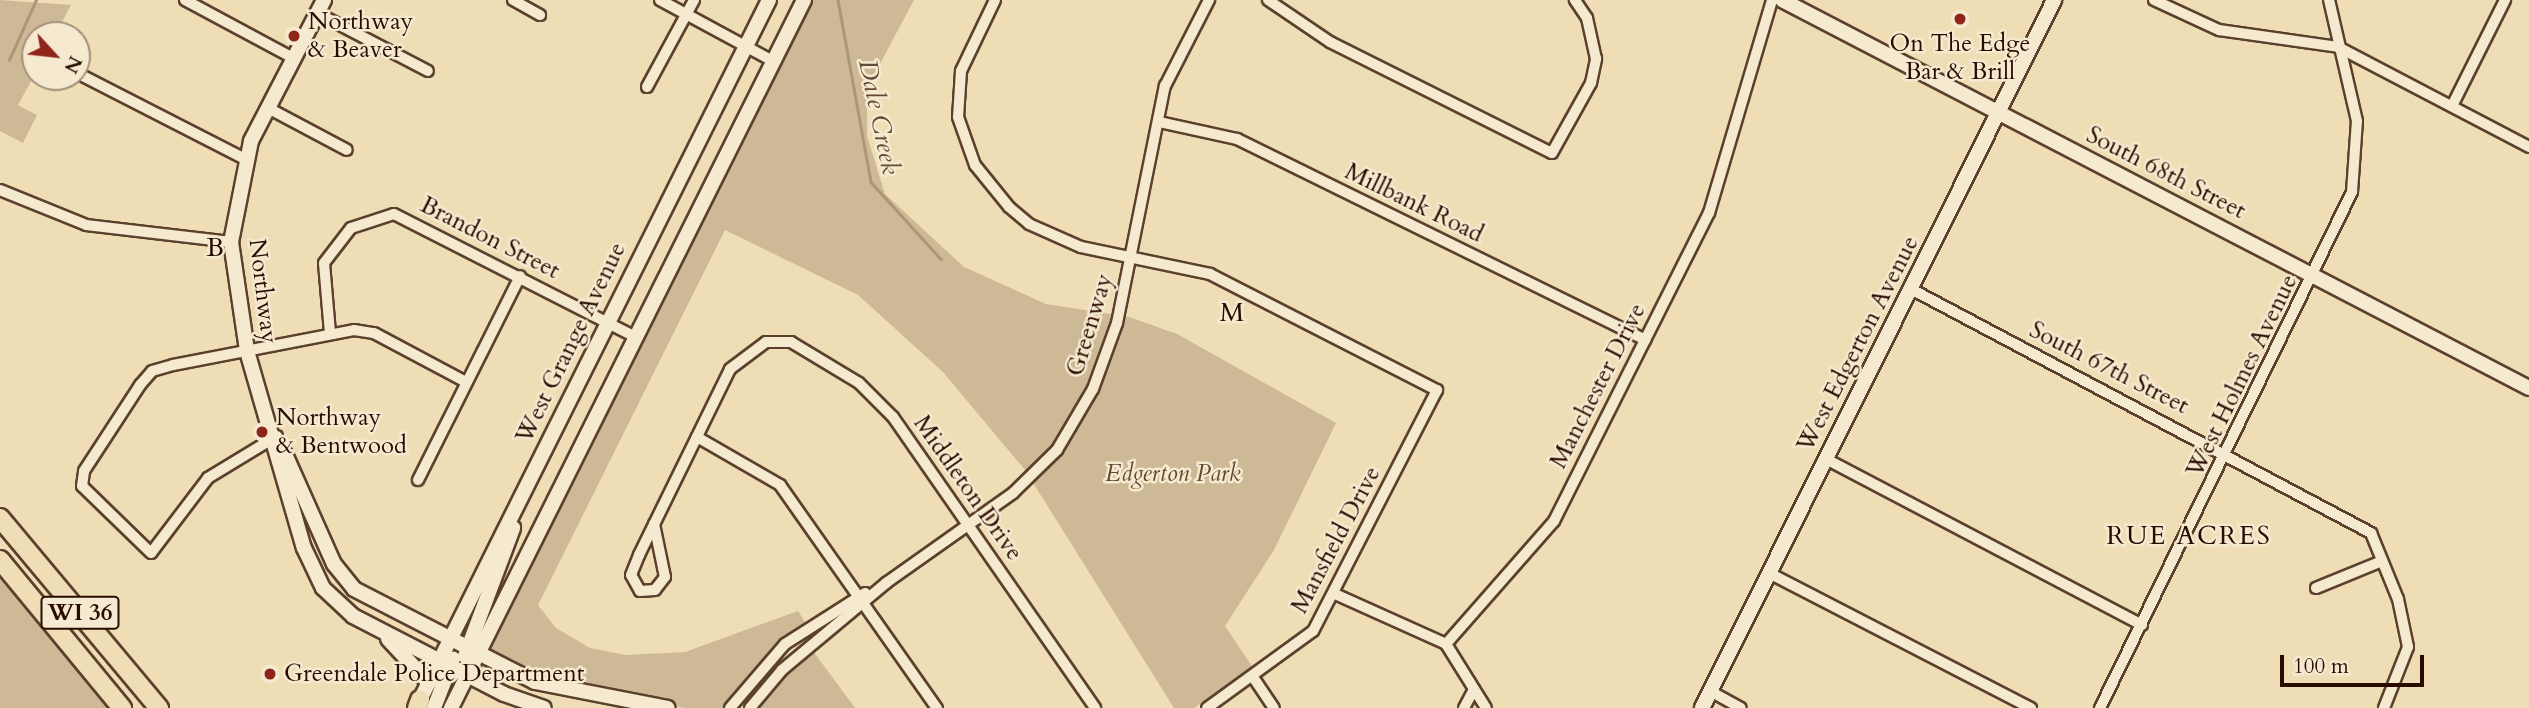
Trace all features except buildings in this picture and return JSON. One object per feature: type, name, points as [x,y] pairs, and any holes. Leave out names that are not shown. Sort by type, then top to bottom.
[{"type":"main road","name":"WI 36","points":[[0,518],[159,708]]},
{"type":"main road","name":"WI 36","points":[[0,561],[122,708]]},
{"type":"street","points":[[185,0],[295,59]]},
{"type":"street","points":[[513,0],[540,15]]},
{"type":"street","points":[[660,0],[773,61]]},
{"type":"street","points":[[647,87],[694,0]]},
{"type":"street","name":"West Grange Avenue","points":[[422,706],[440,660],[769,0]]},
{"type":"street","points":[[451,708],[461,672],[635,337],[804,0]]},
{"type":"street","points":[[995,0],[957,93],[958,117],[975,165],[1029,224],[1081,247],[1133,255]]},
{"type":"street","name":"Greenway","points":[[730,708],[785,643],[862,599],[969,526],[1057,450],[1093,389],[1133,255],[1159,122],[1178,53],[1209,0]]},
{"type":"street","points":[[1268,0],[1330,42],[1552,153],[1591,83],[1596,59],[1592,30],[1575,0]]},
{"type":"street","name":"Manchester Drive","points":[[1446,644],[1554,521],[1709,213],[1772,0]]},
{"type":"street","name":"South 68th Street","points":[[1782,0],[2529,388]]},
{"type":"street","name":"West Edgerton Avenue","points":[[1702,708],[2054,0]]},
{"type":"street","points":[[2154,0],[2219,30],[2338,47],[2529,147]]},
{"type":"street","name":"West Holmes Avenue","points":[[2100,708],[2228,454],[2352,192],[2357,121],[2329,0]]},
{"type":"street","points":[[2452,106],[2505,0]]},
{"type":"street","points":[[321,7],[428,71]]},
{"type":"street","name":"Northway","points":[[321,7],[268,108],[247,160],[231,242],[247,351],[258,396],[274,438],[311,569],[334,601],[374,627],[461,672],[544,708]]},
{"type":"street","points":[[91,80],[247,160]]},
{"type":"street","points":[[268,108],[346,150]]},
{"type":"street","name":"Millbank Road","points":[[1159,122],[1237,139],[1644,340]]},
{"type":"street","points":[[0,190],[86,225],[231,242]]},
{"type":"street","name":"Brandon Street","points":[[330,332],[324,262],[351,228],[372,217],[418,222],[608,320],[635,337]]},
{"type":"street","name":"Mansfield Drive","points":[[1133,255],[1210,274],[1437,390],[1335,594],[1313,631],[1208,708]]},
{"type":"street","points":[[418,481],[520,276]]},
{"type":"street","name":"South 67th Street","points":[[1911,289],[2228,454],[2371,533],[2398,599],[2408,647],[2384,708]]},
{"type":"street","points":[[274,438],[208,478],[151,553],[82,486],[84,471],[152,371],[330,332],[374,333],[466,382]]},
{"type":"street","name":"Middleton Drive","points":[[697,437],[730,369],[766,342],[814,352],[859,383],[893,417],[1095,708]]},
{"type":"street","points":[[654,524],[665,577],[655,590],[640,591],[631,575],[654,524],[697,437],[780,485],[936,708]]},
{"type":"street","name":"Northway","points":[[274,438],[344,578],[367,598],[535,682],[667,708]]},
{"type":"street","points":[[1826,459],[2142,625]]},
{"type":"street","points":[[471,652],[529,481]]},
{"type":"street","points":[[2316,588],[2382,561]]},
{"type":"street","points":[[1769,573],[2031,708]]},
{"type":"street","points":[[1335,594],[1446,644],[1486,708]]},
{"type":"street","name":"Greenway","points":[[750,708],[782,670],[862,599]]},
{"type":"street","points":[[374,627],[429,683]]},
{"type":"street","points":[[450,641],[461,672]]},
{"type":"street","points":[[422,706],[461,672]]},
{"type":"street","points":[[1253,677],[1274,708]]},
{"type":"street","points":[[1464,708],[1473,691]]},
{"type":"street","points":[[1710,691],[1741,708]]},
{"type":"green space","points":[[0,0],[71,5],[62,21],[21,21],[21,91],[26,91],[18,105],[37,115],[23,143],[0,131]]},
{"type":"green space","name":"Edgerton Park","points":[[813,0],[914,0],[881,62],[867,101],[867,136],[885,194],[964,267],[1046,304],[1129,317],[1177,334],[1336,423],[1274,550],[1225,626],[1253,668],[1194,708],[1174,708],[1025,470],[943,372],[858,295],[725,230],[538,605],[556,628],[590,648],[626,655],[685,652],[798,611],[805,622],[773,647],[724,708],[684,708],[532,674],[489,652]]},
{"type":"green space","points":[[0,576],[66,655],[110,708],[0,708]]},
{"type":"green space","points":[[813,651],[855,708],[756,708],[785,673]]},
{"type":"waterway","name":"Dale Creek","points":[[9,60],[36,0]]},
{"type":"waterway","name":"Dale Creek","points":[[838,0],[871,182],[941,259]]},
{"type":"place","name":"On The Edge Bar & Brill","points":[[1960,19]]},
{"type":"place","name":"Northway & Beaver","points":[[294,36]]},
{"type":"place","name":"Northway & Bentwood","points":[[262,432]]},
{"type":"place","name":"Greendale Police Department","points":[[270,674]]},
{"type":"district","name":"B","points":[[216,248]]},
{"type":"district","name":"M","points":[[1233,313]]},
{"type":"district","name":"RUE ACRES","points":[[2189,536]]}]
